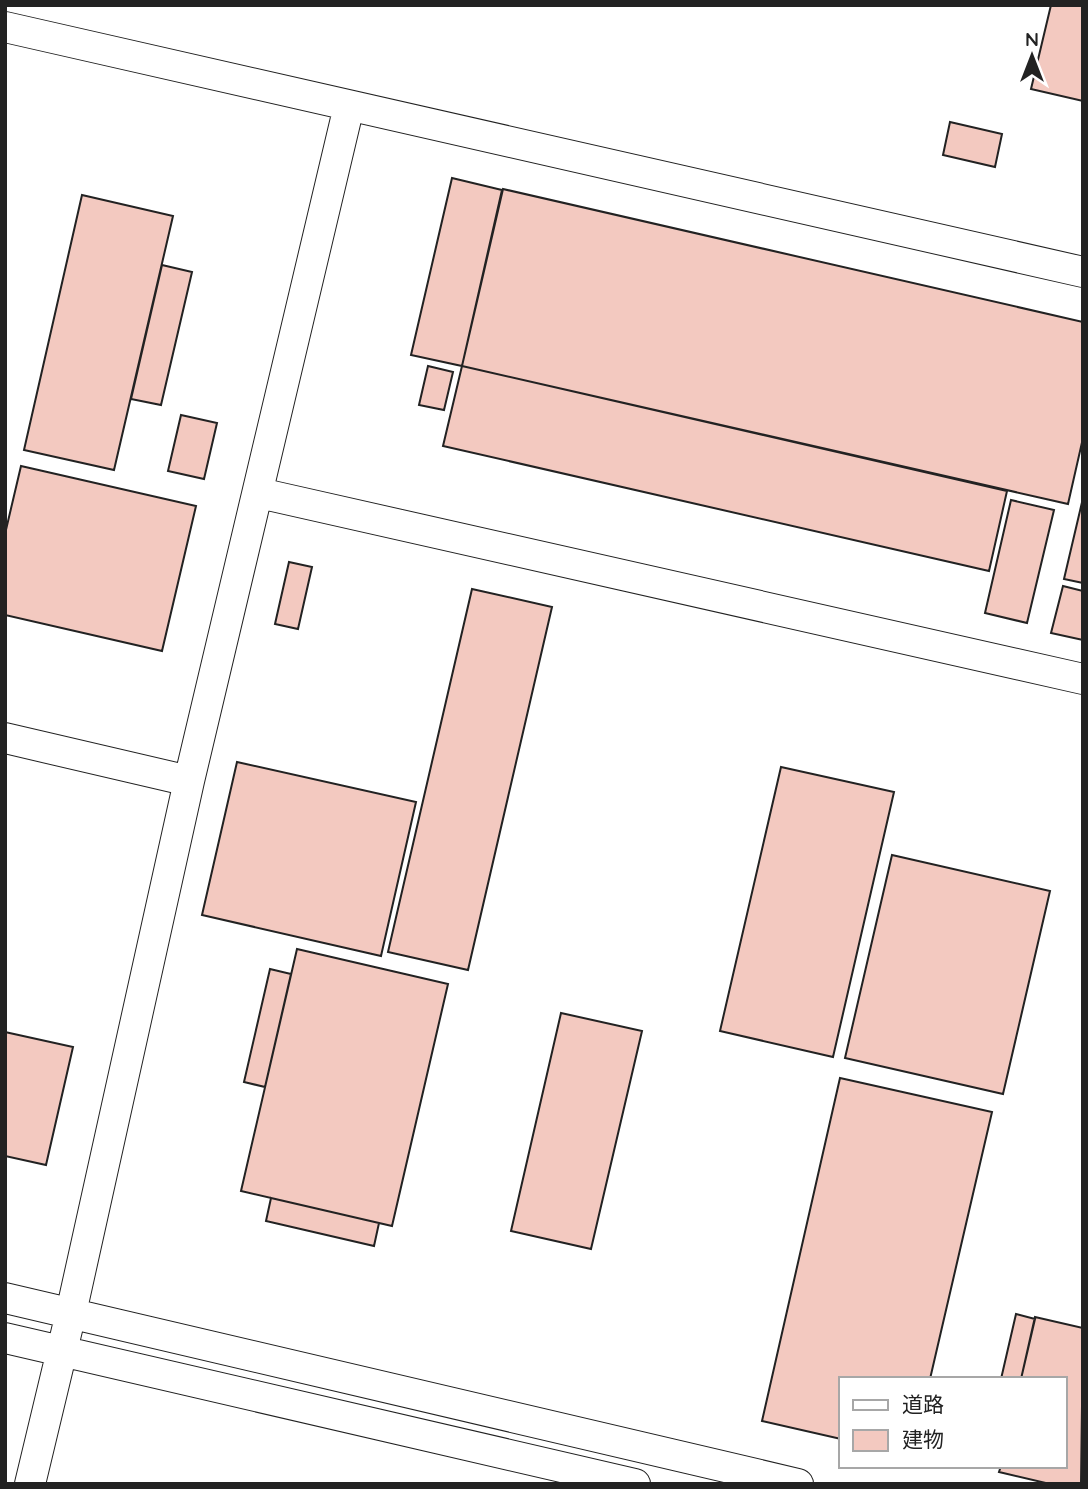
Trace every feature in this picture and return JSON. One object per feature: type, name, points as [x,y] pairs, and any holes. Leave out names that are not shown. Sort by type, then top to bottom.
[{"type":"street","points":[[5,27],[1083,272]]},
{"type":"street","points":[[30,1484],[189,781],[349,106]]},
{"type":"street","points":[[259,493],[1083,680]]},
{"type":"street","points":[[5,738],[189,781]]},
{"type":"street","points":[[5,1298],[798,1484]]},
{"type":"street","points":[[5,1338],[635,1484]]},
{"type":"building","points":[[1051,5],[1083,5],[1083,101],[1031,89]]},
{"type":"building","points":[[950,122],[1002,134],[995,167],[943,155]]},
{"type":"building","points":[[452,178],[502,190],[462,366],[411,355]]},
{"type":"building","points":[[503,189],[1083,322],[1083,438],[1068,504],[462,366]]},
{"type":"building","points":[[82,195],[173,216],[114,470],[24,450]]},
{"type":"building","points":[[162,265],[192,272],[161,405],[131,399]]},
{"type":"building","points":[[428,366],[453,372],[444,410],[419,405]]},
{"type":"building","points":[[462,366],[1007,491],[989,571],[443,446]]},
{"type":"building","points":[[181,415],[217,423],[204,479],[168,471]]},
{"type":"building","points":[[21,466],[196,506],[162,651],[5,615],[5,534]]},
{"type":"building","points":[[1083,498],[1083,583],[1064,579]]},
{"type":"building","points":[[1011,500],[1054,510],[1027,623],[985,613]]},
{"type":"building","points":[[289,562],[312,567],[298,629],[275,624]]},
{"type":"building","points":[[1063,586],[1083,591],[1083,640],[1051,633]]},
{"type":"building","points":[[472,589],[552,607],[468,970],[388,952]]},
{"type":"building","points":[[237,762],[416,802],[381,956],[202,915]]},
{"type":"building","points":[[781,767],[894,792],[833,1057],[720,1031]]},
{"type":"building","points":[[892,855],[1050,891],[1003,1094],[845,1058]]},
{"type":"building","points":[[297,949],[448,984],[392,1226],[241,1191]]},
{"type":"building","points":[[270,969],[291,974],[265,1087],[244,1082]]},
{"type":"building","points":[[561,1013],[642,1031],[591,1249],[511,1231]]},
{"type":"building","points":[[5,1032],[73,1047],[46,1165],[5,1156]]},
{"type":"building","points":[[840,1078],[992,1112],[930,1377],[839,1377],[839,1439],[762,1421]]},
{"type":"building","points":[[271,1198],[379,1223],[374,1246],[266,1221]]},
{"type":"building","points":[[1016,1314],[1035,1319],[1021,1377],[1001,1377]]},
{"type":"building","points":[[1035,1317],[1083,1328],[1081,1484],[1050,1484],[999,1472],[1000,1468],[1067,1468],[1067,1377],[1021,1377]]}]
